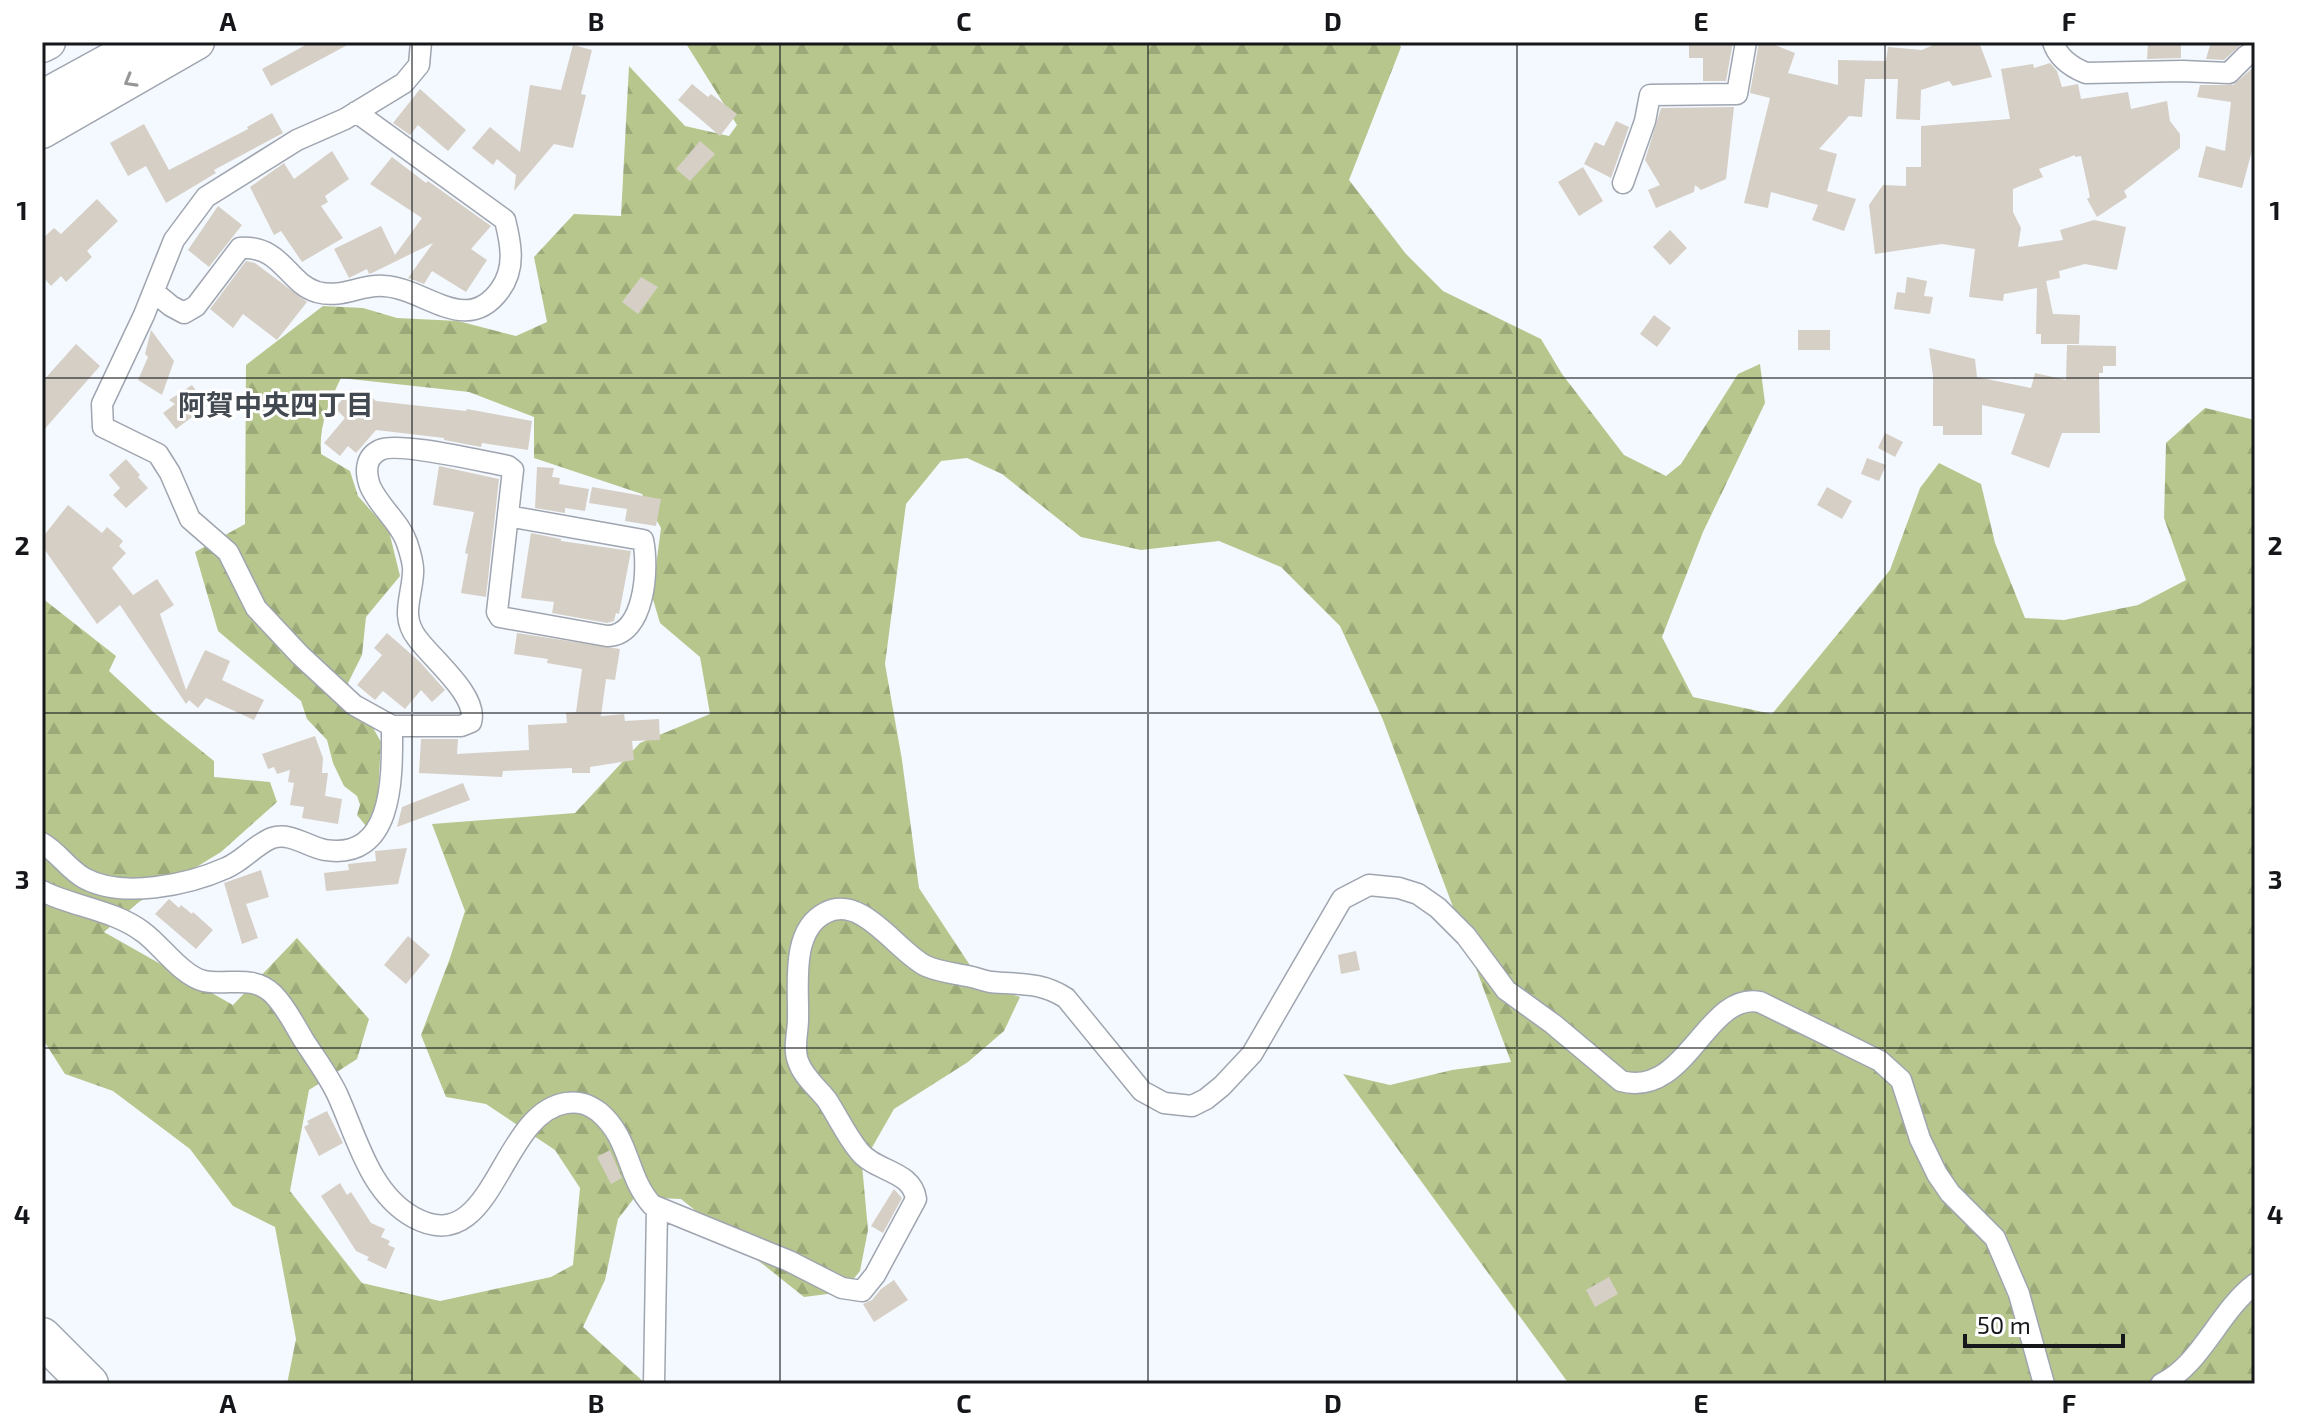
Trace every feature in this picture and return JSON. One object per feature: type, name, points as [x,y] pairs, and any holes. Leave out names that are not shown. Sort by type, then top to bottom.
[{"type":"highway","points":[[42,45],[48,42]]},
{"type":"highway","points":[[42,76],[105,42]]},
{"type":"highway","points":[[42,100],[148,42]]},
{"type":"highway","points":[[42,131],[197,42]]},
{"type":"highway","points":[[42,1337],[89,1384]]},
{"type":"highway","points":[[42,1368],[58,1384]]},
{"type":"street","points":[[421,42],[419,65],[404,83],[356,112],[297,140],[206,197],[174,240],[154,292],[102,404],[103,427],[158,454],[190,519],[228,552],[256,608],[300,655],[354,705],[392,726],[461,726],[471,722],[473,715],[472,706],[461,690],[409,625],[406,610],[414,571],[406,541],[370,487],[366,469],[370,458],[382,448],[402,448],[508,466],[513,470],[497,612],[500,617],[607,636],[618,636],[630,628],[638,612],[642,592],[643,540],[508,516]]},
{"type":"street","points":[[1623,183],[1645,121],[1650,95],[1737,94],[1746,42]]},
{"type":"street","points":[[2053,42],[2056,51],[2072,68],[2086,73],[2229,73],[2255,50]]},
{"type":"street","points":[[154,292],[184,313],[196,306],[240,248],[254,247],[270,254],[314,291],[335,295],[382,285],[399,288],[441,305],[470,311],[491,303],[505,284],[511,264],[512,246],[505,220],[356,112]]},
{"type":"street","points":[[42,843],[84,878],[139,889],[225,869],[273,838],[286,837],[322,849],[343,851],[360,846],[377,828],[387,800],[392,773],[392,726]]},
{"type":"street","points":[[42,891],[126,921],[202,981],[255,982],[271,991],[284,1005],[336,1093],[365,1162],[396,1205],[410,1216],[428,1224],[446,1226],[459,1221],[485,1196],[523,1131],[534,1119],[559,1104],[580,1101],[594,1108],[615,1130],[624,1144],[639,1190],[657,1208],[789,1261],[842,1288],[862,1291],[875,1275],[916,1199],[911,1184],[904,1178],[861,1155],[798,1061],[798,973],[804,938],[823,914],[836,909],[851,910],[883,930],[922,964],[935,970],[990,982],[1011,981],[1052,989],[1066,998],[1142,1091],[1164,1103],[1192,1106],[1222,1086],[1252,1054],[1342,899],[1369,885],[1399,888],[1418,894],[1438,908],[1466,936],[1506,990],[1553,1024],[1621,1081],[1645,1083],[1666,1074],[1731,1007],[1751,1000],[1880,1061],[1901,1080],[1916,1126],[1937,1174],[1950,1193],[1995,1238],[2019,1294],[2044,1384]]},
{"type":"street","points":[[654,1384],[657,1208]]},
{"type":"street","points":[[2161,1384],[2199,1352],[2223,1317],[2255,1284]]},
{"type":"green space","points":[[685,42],[1398,42],[1401,47],[1349,180],[1406,254],[1443,291],[1541,339],[1562,374],[1624,455],[1666,476],[1681,464],[1738,374],[1760,364],[1765,403],[1703,532],[1662,637],[1693,697],[1772,714],[1890,570],[1920,488],[1939,463],[1981,484],[1995,543],[2025,618],[2064,620],[2138,605],[2186,580],[2164,518],[2166,443],[2205,408],[2255,420],[2255,1384],[1569,1384],[1343,1074],[1390,1085],[1452,1070],[1511,1062],[1383,720],[1340,626],[1281,567],[1219,541],[1141,550],[1081,537],[1002,474],[967,458],[941,461],[906,504],[885,664],[902,760],[919,888],[983,985],[1020,997],[1004,1031],[968,1062],[894,1109],[862,1165],[868,1230],[860,1271],[843,1292],[804,1297],[681,1199],[635,1197],[618,1219],[605,1280],[583,1327],[646,1384],[287,1384],[296,1339],[275,1227],[233,1206],[190,1149],[113,1091],[65,1074],[42,1038],[42,598],[116,656],[109,671],[214,761],[214,777],[270,782],[277,802],[221,852],[139,902],[104,932],[233,1005],[297,938],[369,1019],[357,1059],[309,1090],[290,1191],[362,1283],[440,1301],[551,1277],[573,1265],[580,1188],[555,1150],[486,1104],[446,1097],[421,1035],[465,911],[432,824],[575,813],[640,743],[710,714],[700,657],[660,623],[652,596],[661,528],[642,494],[534,458],[534,417],[469,392],[341,378],[325,415],[321,454],[350,471],[358,496],[389,531],[400,576],[366,617],[362,655],[348,683],[381,742],[378,796],[374,814],[366,826],[357,815],[360,805],[357,796],[344,786],[327,740],[307,719],[301,701],[218,631],[195,552],[245,524],[246,365],[323,306],[363,308],[397,318],[458,321],[516,336],[547,322],[534,257],[574,214],[621,216],[629,66],[685,126],[729,136],[737,125]]},
{"type":"building","points":[[311,42],[353,42],[271,86],[262,69]]},
{"type":"building","points":[[1689,42],[1733,42],[1726,81],[1703,81],[1703,58],[1689,58]]},
{"type":"building","points":[[1759,42],[1795,53],[1788,73],[1838,85],[1838,60],[1886,61],[1888,47],[1922,50],[1940,42],[1979,42],[1992,77],[1953,86],[1949,81],[1921,90],[1920,120],[1896,119],[1898,79],[1865,79],[1862,117],[1849,116],[1819,149],[1837,154],[1827,191],[1856,199],[1844,231],[1812,220],[1818,205],[1771,192],[1768,208],[1744,203],[1770,98],[1750,93]]},
{"type":"building","points":[[2148,42],[2181,42],[2181,58],[2147,59]]},
{"type":"building","points":[[2211,42],[2244,42],[2224,60],[2206,59]]},
{"type":"building","points":[[573,45],[592,50],[581,94],[586,95],[573,148],[554,144],[514,191],[516,175],[497,159],[493,165],[472,148],[490,127],[520,152],[530,85],[561,90]]},
{"type":"building","points":[[2050,63],[2057,71],[2062,87],[2078,84],[2081,99],[2128,92],[2131,109],[2167,101],[2170,121],[2180,134],[2180,148],[2124,191],[2127,197],[2097,217],[2087,199],[2090,197],[2081,156],[2075,155],[2039,169],[2043,177],[2013,189],[2013,212],[2021,228],[2018,247],[2063,240],[2060,230],[2094,220],[2126,227],[2117,270],[2085,264],[2059,271],[2060,278],[2046,281],[2053,314],[2080,315],[2079,344],[2041,344],[2041,334],[2036,334],[2037,288],[2004,294],[2003,301],[1969,297],[1975,249],[1942,244],[1875,254],[1869,205],[1883,185],[1906,186],[1906,167],[1921,167],[1921,126],[2010,119],[2001,69],[2033,64],[2034,68]]},
{"type":"building","points":[[2255,66],[2255,148],[2242,188],[2198,177],[2206,146],[2225,151],[2231,102],[2197,97],[2200,85],[2233,85]]},
{"type":"building","points":[[692,84],[737,114],[720,136],[678,100]]},
{"type":"building","points":[[420,89],[466,130],[448,151],[418,125],[410,135],[393,123]]},
{"type":"building","points":[[1734,107],[1726,179],[1701,190],[1695,185],[1694,192],[1656,208],[1648,190],[1660,185],[1645,160],[1661,108]]},
{"type":"building","points":[[272,113],[283,133],[214,170],[216,173],[166,203],[146,166],[128,176],[110,143],[144,124],[169,170]]},
{"type":"building","points":[[1616,121],[1629,127],[1611,178],[1584,164],[1595,142],[1604,146]]},
{"type":"building","points":[[700,141],[715,154],[690,181],[676,169]]},
{"type":"building","points":[[332,151],[349,179],[325,196],[328,202],[321,206],[343,238],[302,262],[281,231],[274,235],[250,187],[284,163],[294,179]]},
{"type":"building","points":[[392,157],[491,226],[471,249],[487,260],[466,292],[432,271],[424,284],[408,278],[433,243],[372,273],[369,274],[367,269],[349,278],[334,249],[381,226],[395,255],[422,218],[370,184]]},
{"type":"building","points":[[1583,167],[1603,201],[1579,216],[1558,182]]},
{"type":"building","points":[[97,199],[118,221],[87,251],[92,257],[66,282],[61,276],[51,286],[42,276],[42,239],[54,228],[61,234]]},
{"type":"building","points":[[218,206],[242,225],[209,267],[188,250]]},
{"type":"building","points":[[1670,230],[1687,248],[1670,265],[1653,247]]},
{"type":"building","points":[[246,261],[255,263],[307,302],[277,340],[243,314],[233,328],[210,309]]},
{"type":"building","points":[[641,277],[658,287],[638,314],[622,302]]},
{"type":"building","points":[[1907,277],[1927,281],[1924,296],[1933,297],[1930,314],[1894,309],[1897,292],[1905,293]]},
{"type":"building","points":[[1654,315],[1671,328],[1657,347],[1640,334]]},
{"type":"building","points":[[151,330],[174,361],[162,395],[138,380],[148,357],[145,354]]},
{"type":"building","points":[[1798,330],[1830,330],[1830,350],[1798,350]]},
{"type":"building","points":[[76,344],[100,366],[42,432],[42,382]]},
{"type":"building","points":[[2067,345],[2116,346],[2116,366],[2103,366],[2103,373],[2099,373],[2100,433],[2062,433],[2049,468],[2011,454],[2025,414],[1982,405],[1982,435],[1943,435],[1943,426],[1933,426],[1933,376],[1929,348],[1975,359],[1977,377],[2031,388],[2035,373],[2066,380]]},
{"type":"building","points":[[192,385],[207,406],[176,429],[163,413],[175,404],[169,400]]},
{"type":"building","points":[[351,389],[361,398],[366,392],[376,401],[467,409],[532,421],[528,450],[482,443],[481,447],[444,438],[376,430],[356,453],[348,446],[340,456],[324,443],[345,418],[335,408]]},
{"type":"building","points":[[1885,433],[1903,442],[1895,457],[1878,448]]},
{"type":"building","points":[[1867,458],[1886,465],[1879,481],[1861,474]]},
{"type":"building","points":[[126,459],[148,488],[126,508],[113,495],[120,488],[109,475]]},
{"type":"building","points":[[439,466],[499,479],[486,597],[461,593],[474,512],[433,505]]},
{"type":"building","points":[[537,467],[554,468],[552,477],[560,478],[559,484],[589,489],[585,511],[565,508],[565,513],[535,508]]},
{"type":"building","points":[[592,487],[661,499],[656,526],[625,521],[627,509],[589,503]]},
{"type":"building","points":[[1827,487],[1852,501],[1842,519],[1817,505]]},
{"type":"building","points":[[68,505],[102,533],[107,527],[123,541],[119,546],[126,553],[112,568],[133,595],[157,579],[174,605],[160,614],[186,690],[205,650],[230,661],[222,680],[264,700],[254,720],[206,698],[198,708],[189,700],[186,704],[120,605],[97,624],[42,546],[42,538]]},
{"type":"building","points":[[531,533],[561,541],[631,551],[619,614],[616,613],[614,621],[607,623],[552,613],[554,602],[521,598]]},
{"type":"building","points":[[387,633],[419,661],[445,690],[432,702],[421,690],[405,709],[383,691],[375,700],[357,685],[382,655],[374,648]]},
{"type":"building","points":[[517,633],[620,649],[615,680],[606,679],[601,716],[624,714],[625,721],[659,719],[660,740],[632,741],[634,760],[590,767],[590,773],[572,773],[572,768],[503,771],[502,777],[419,773],[421,739],[458,739],[457,754],[529,750],[528,725],[567,723],[566,713],[576,712],[582,669],[547,663],[548,659],[514,654]]},
{"type":"building","points":[[315,736],[323,758],[322,773],[328,773],[325,796],[342,799],[338,824],[302,818],[304,807],[290,805],[294,783],[288,782],[290,770],[277,774],[274,767],[268,769],[262,754]]},
{"type":"building","points":[[463,783],[470,800],[397,827],[402,807]]},
{"type":"building","points":[[407,848],[398,884],[326,891],[324,873],[349,870],[348,864],[376,861],[375,851]]},
{"type":"building","points":[[261,870],[269,897],[246,904],[258,938],[242,944],[224,883]]},
{"type":"building","points":[[169,899],[179,908],[181,905],[193,912],[213,930],[196,949],[155,914]]},
{"type":"building","points":[[408,936],[430,955],[406,984],[384,965]]},
{"type":"building","points":[[1356,951],[1360,970],[1341,974],[1338,955]]},
{"type":"building","points":[[327,1111],[343,1143],[319,1156],[304,1127],[309,1124],[307,1121]]},
{"type":"building","points":[[610,1150],[622,1178],[611,1184],[597,1157]]},
{"type":"building","points":[[340,1183],[347,1195],[351,1192],[371,1223],[385,1229],[381,1237],[390,1241],[388,1245],[395,1248],[386,1269],[356,1251],[321,1196]]},
{"type":"building","points":[[894,1189],[902,1198],[883,1233],[871,1226]]},
{"type":"building","points":[[1609,1277],[1618,1294],[1595,1307],[1586,1290]]},
{"type":"building","points":[[894,1280],[908,1300],[874,1322],[863,1304]]},
{"type":"district","name":"阿賀中央四丁目","points":[[276,405]]}]
